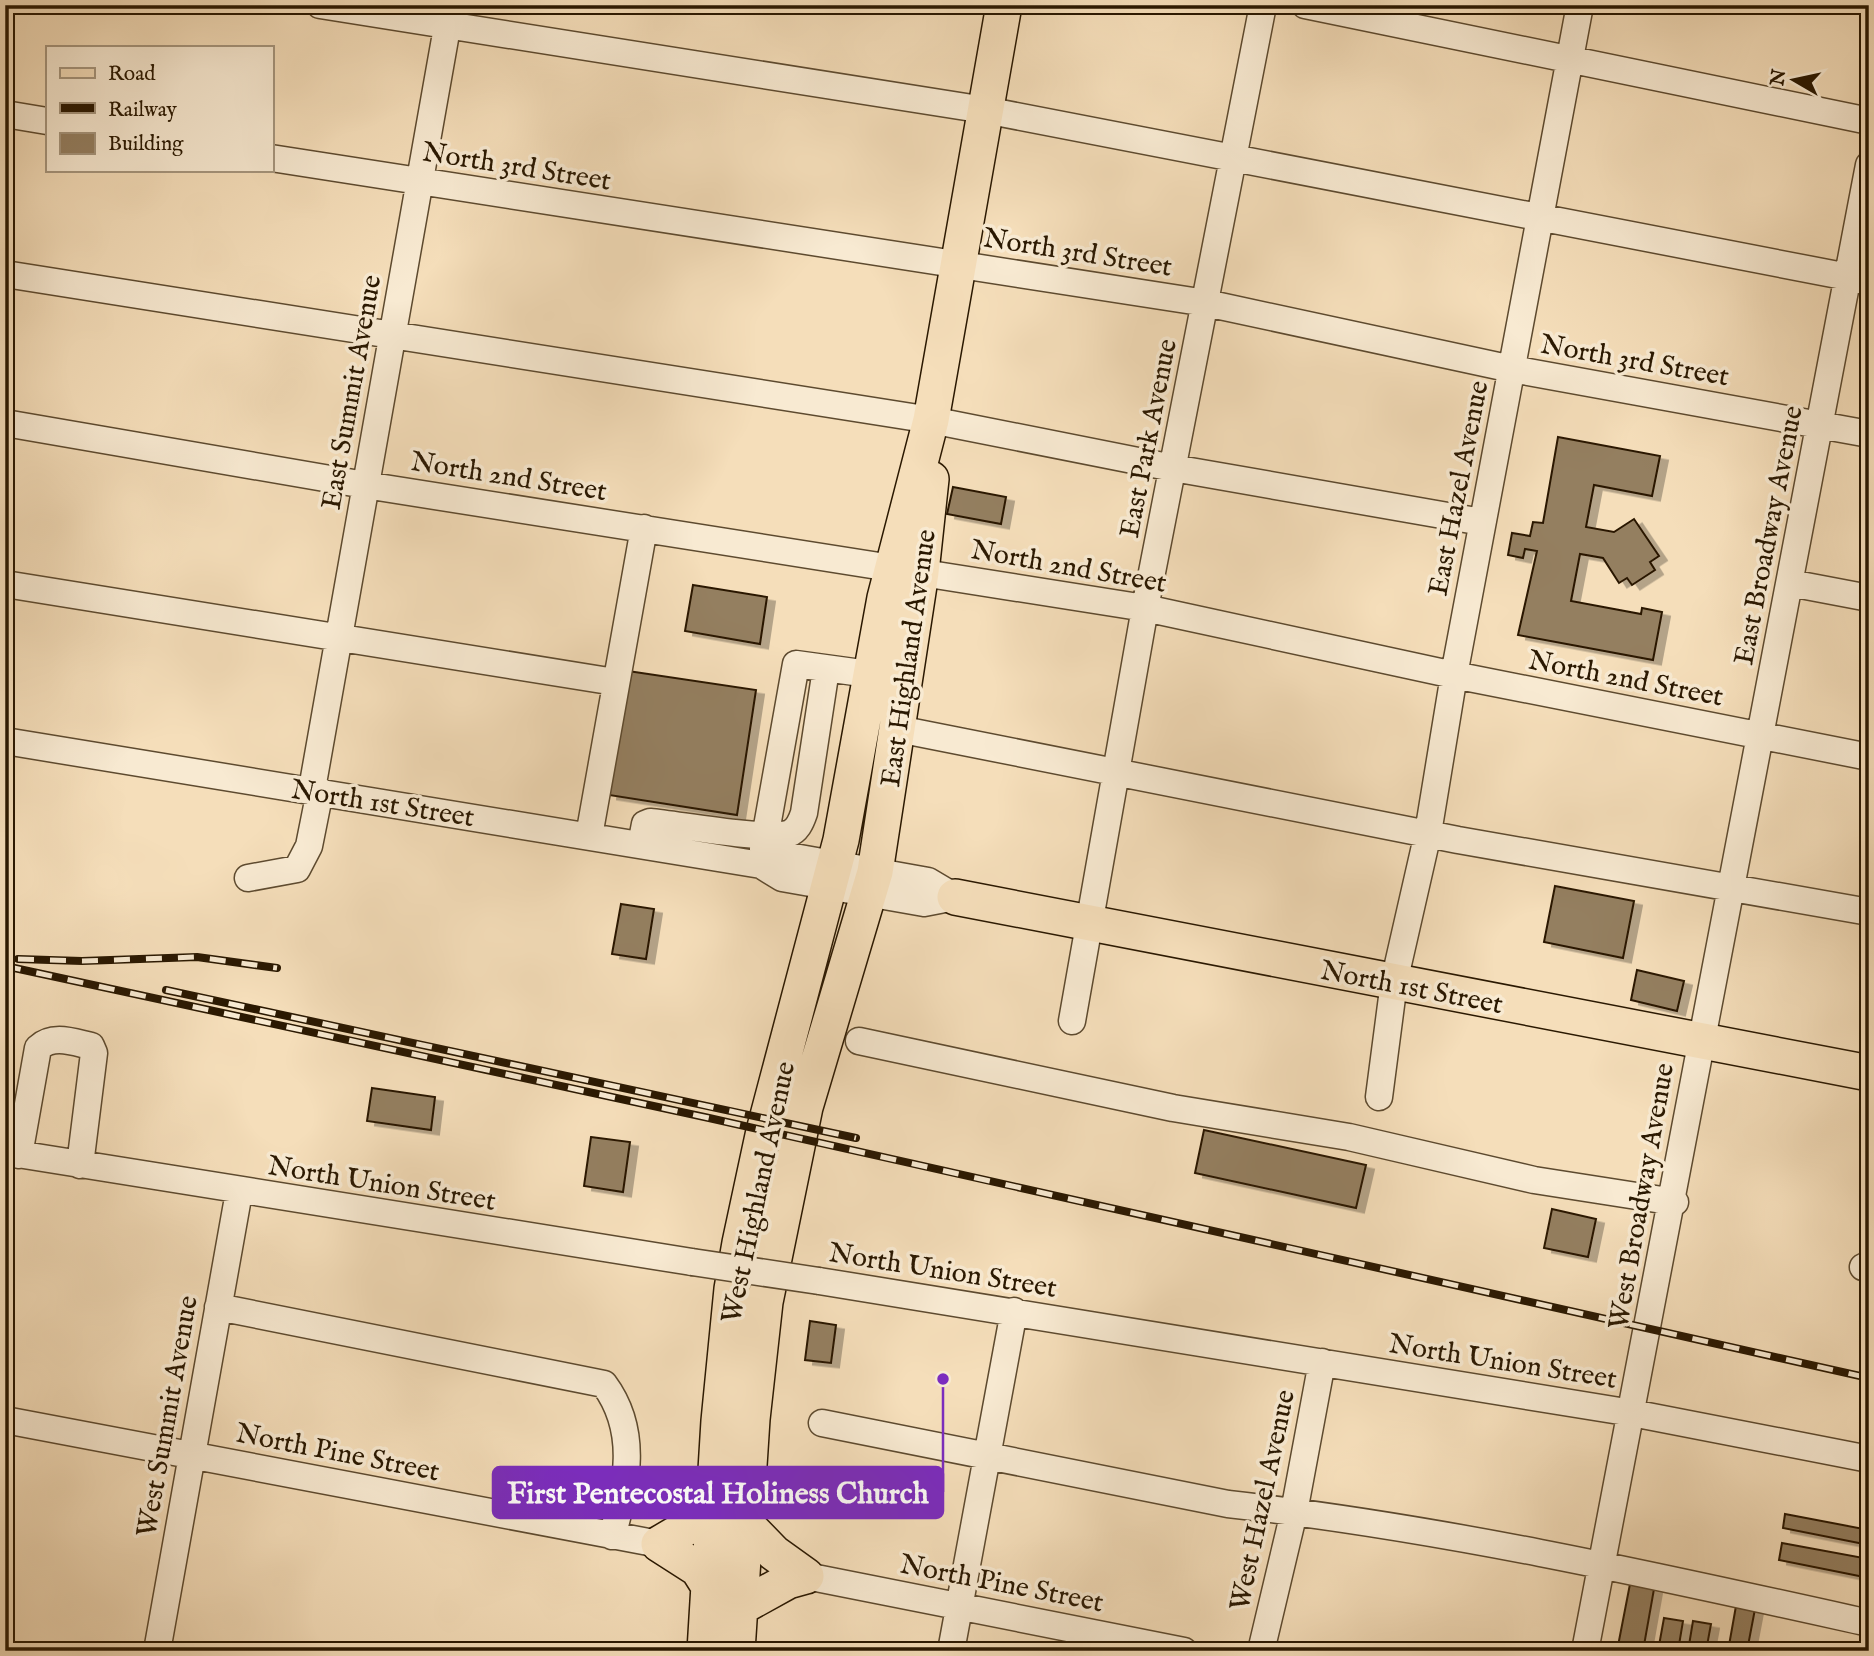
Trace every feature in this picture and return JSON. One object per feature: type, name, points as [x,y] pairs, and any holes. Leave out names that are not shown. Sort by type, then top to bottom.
[{"type":"main road","name":"East Highland Avenue","points":[[833,876],[869,674],[931,492],[931,420],[956,263],[1004,5]]},
{"type":"main road","name":"East Highland Avenue","points":[[872,883],[898,729],[906,569]]},
{"type":"main road","name":"West Highland Avenue","points":[[705,1651],[725,1342],[740,1244],[765,1131],[833,876]]},
{"type":"main road","name":"West Highland Avenue","points":[[737,1651],[758,1356],[775,1240],[805,1107],[872,883]]},
{"type":"main road","name":"North 1st Street","points":[[955,897],[1869,1073]]},
{"type":"main road","points":[[710,1588],[698,1569],[659,1544],[693,1524],[715,1503]]},
{"type":"main road","points":[[746,1524],[774,1553],[806,1576]]},
{"type":"main road","points":[[741,1607],[788,1581],[806,1576]]},
{"type":"street","points":[[320,5],[449,16],[985,110],[1858,279]]},
{"type":"street","name":"East Park Avenue","points":[[1072,1021],[1087,924],[1145,608],[1263,5]]},
{"type":"street","points":[[1305,5],[1869,121]]},
{"type":"street","name":"East Hazel Avenue","points":[[1394,982],[1428,833],[1482,522],[1580,5]]},
{"type":"street","name":"East Summit Avenue","points":[[248,878],[297,869],[309,846],[338,638],[449,16]]},
{"type":"street","points":[[5,114],[46,121]]},
{"type":"street","name":"North 3rd Street","points":[[273,158],[1206,303],[1512,369],[1869,434]]},
{"type":"street","name":"East Broadway Avenue","points":[[1700,1041],[1821,425],[1858,279],[1869,165]]},
{"type":"street","points":[[5,274],[931,420],[1173,468],[1482,522]]},
{"type":"street","name":"North 2nd Street","points":[[5,422],[365,485],[1145,608],[1454,675],[1869,757]]},
{"type":"street","points":[[589,836],[644,528]]},
{"type":"street","points":[[1790,583],[1869,598]]},
{"type":"street","points":[[5,584],[615,682]]},
{"type":"street","points":[[761,865],[796,664],[869,674]]},
{"type":"street","points":[[898,729],[1428,833],[1869,912]]},
{"type":"street","name":"North 1st Street","points":[[5,741],[761,865],[783,855],[833,876],[872,883],[924,904],[955,897]]},
{"type":"street","points":[[641,845],[645,824],[650,822],[766,834]]},
{"type":"street","points":[[1379,1097],[1394,982]]},
{"type":"street","points":[[12,1153],[38,1048],[48,1041],[65,1040],[91,1046],[94,1053],[80,1165]]},
{"type":"street","points":[[859,1041],[1173,1108],[1349,1137],[1534,1180],[1675,1202]]},
{"type":"street","name":"West Broadway Avenue","points":[[1585,1651],[1675,1202],[1700,1041]]},
{"type":"street","name":"North Union Street","points":[[12,1153],[239,1192],[1014,1311],[1632,1413],[1869,1459]]},
{"type":"street","name":"West Summit Avenue","points":[[158,1651],[190,1454],[239,1192]]},
{"type":"street","points":[[218,1307],[604,1384],[614,1398],[625,1427],[628,1465],[625,1490],[612,1536]]},
{"type":"street","points":[[951,1651],[1014,1311]]},
{"type":"street","name":"West Hazel Avenue","points":[[1261,1651],[1294,1512],[1322,1362]]},
{"type":"street","name":"North Pine Street","points":[[5,1420],[659,1544]]},
{"type":"street","points":[[822,1423],[1228,1504],[1294,1512],[1602,1564],[1869,1623]]},
{"type":"street","name":"North Pine Street","points":[[806,1576],[1184,1651]]},
{"type":"building","points":[[1558,437],[1660,456],[1652,496],[1594,485],[1586,527],[1614,532],[1634,519],[1659,556],[1650,562],[1655,570],[1632,585],[1627,578],[1619,583],[1603,558],[1580,554],[1571,601],[1641,614],[1642,608],[1662,612],[1653,660],[1518,635],[1537,551],[1525,549],[1523,558],[1508,555],[1512,533],[1530,536],[1533,522],[1543,523]]},
{"type":"building","points":[[953,487],[1006,497],[1001,524],[947,514]]},
{"type":"building","points":[[693,585],[767,597],[760,644],[685,631]]},
{"type":"building","points":[[628,671],[756,690],[737,815],[609,795]]},
{"type":"building","points":[[1555,886],[1634,901],[1623,958],[1544,942]]},
{"type":"building","points":[[621,904],[654,909],[646,959],[612,954]]},
{"type":"building","points":[[1637,970],[1684,981],[1677,1011],[1631,1000]]},
{"type":"building","points":[[372,1088],[435,1097],[431,1130],[367,1121]]},
{"type":"building","points":[[1204,1130],[1366,1165],[1356,1208],[1195,1173]]},
{"type":"building","points":[[591,1137],[630,1142],[623,1192],[584,1186]]},
{"type":"building","points":[[1552,1209],[1596,1219],[1588,1257],[1544,1248]]},
{"type":"building","points":[[810,1321],[836,1325],[831,1363],[805,1360]]},
{"type":"building","points":[[1785,1514],[1869,1530],[1869,1545],[1783,1528]]},
{"type":"building","points":[[1782,1543],[1869,1559],[1869,1578],[1779,1560]]},
{"type":"building","points":[[1630,1584],[1654,1589],[1643,1651],[1617,1651]]},
{"type":"building","points":[[1736,1606],[1755,1609],[1747,1651],[1728,1651]]},
{"type":"building","points":[[1664,1618],[1683,1621],[1678,1651],[1658,1651]]},
{"type":"building","points":[[1693,1621],[1711,1624],[1706,1651],[1688,1651]]},
{"type":"railway","points":[[18,959],[82,961],[197,957],[277,968]]},
{"type":"railway","points":[[5,966],[709,1118],[1869,1378]]},
{"type":"railway","points":[[166,990],[856,1138]]},
{"type":"place","name":"First Pentecostal Holiness Church","points":[[943,1379]]}]
